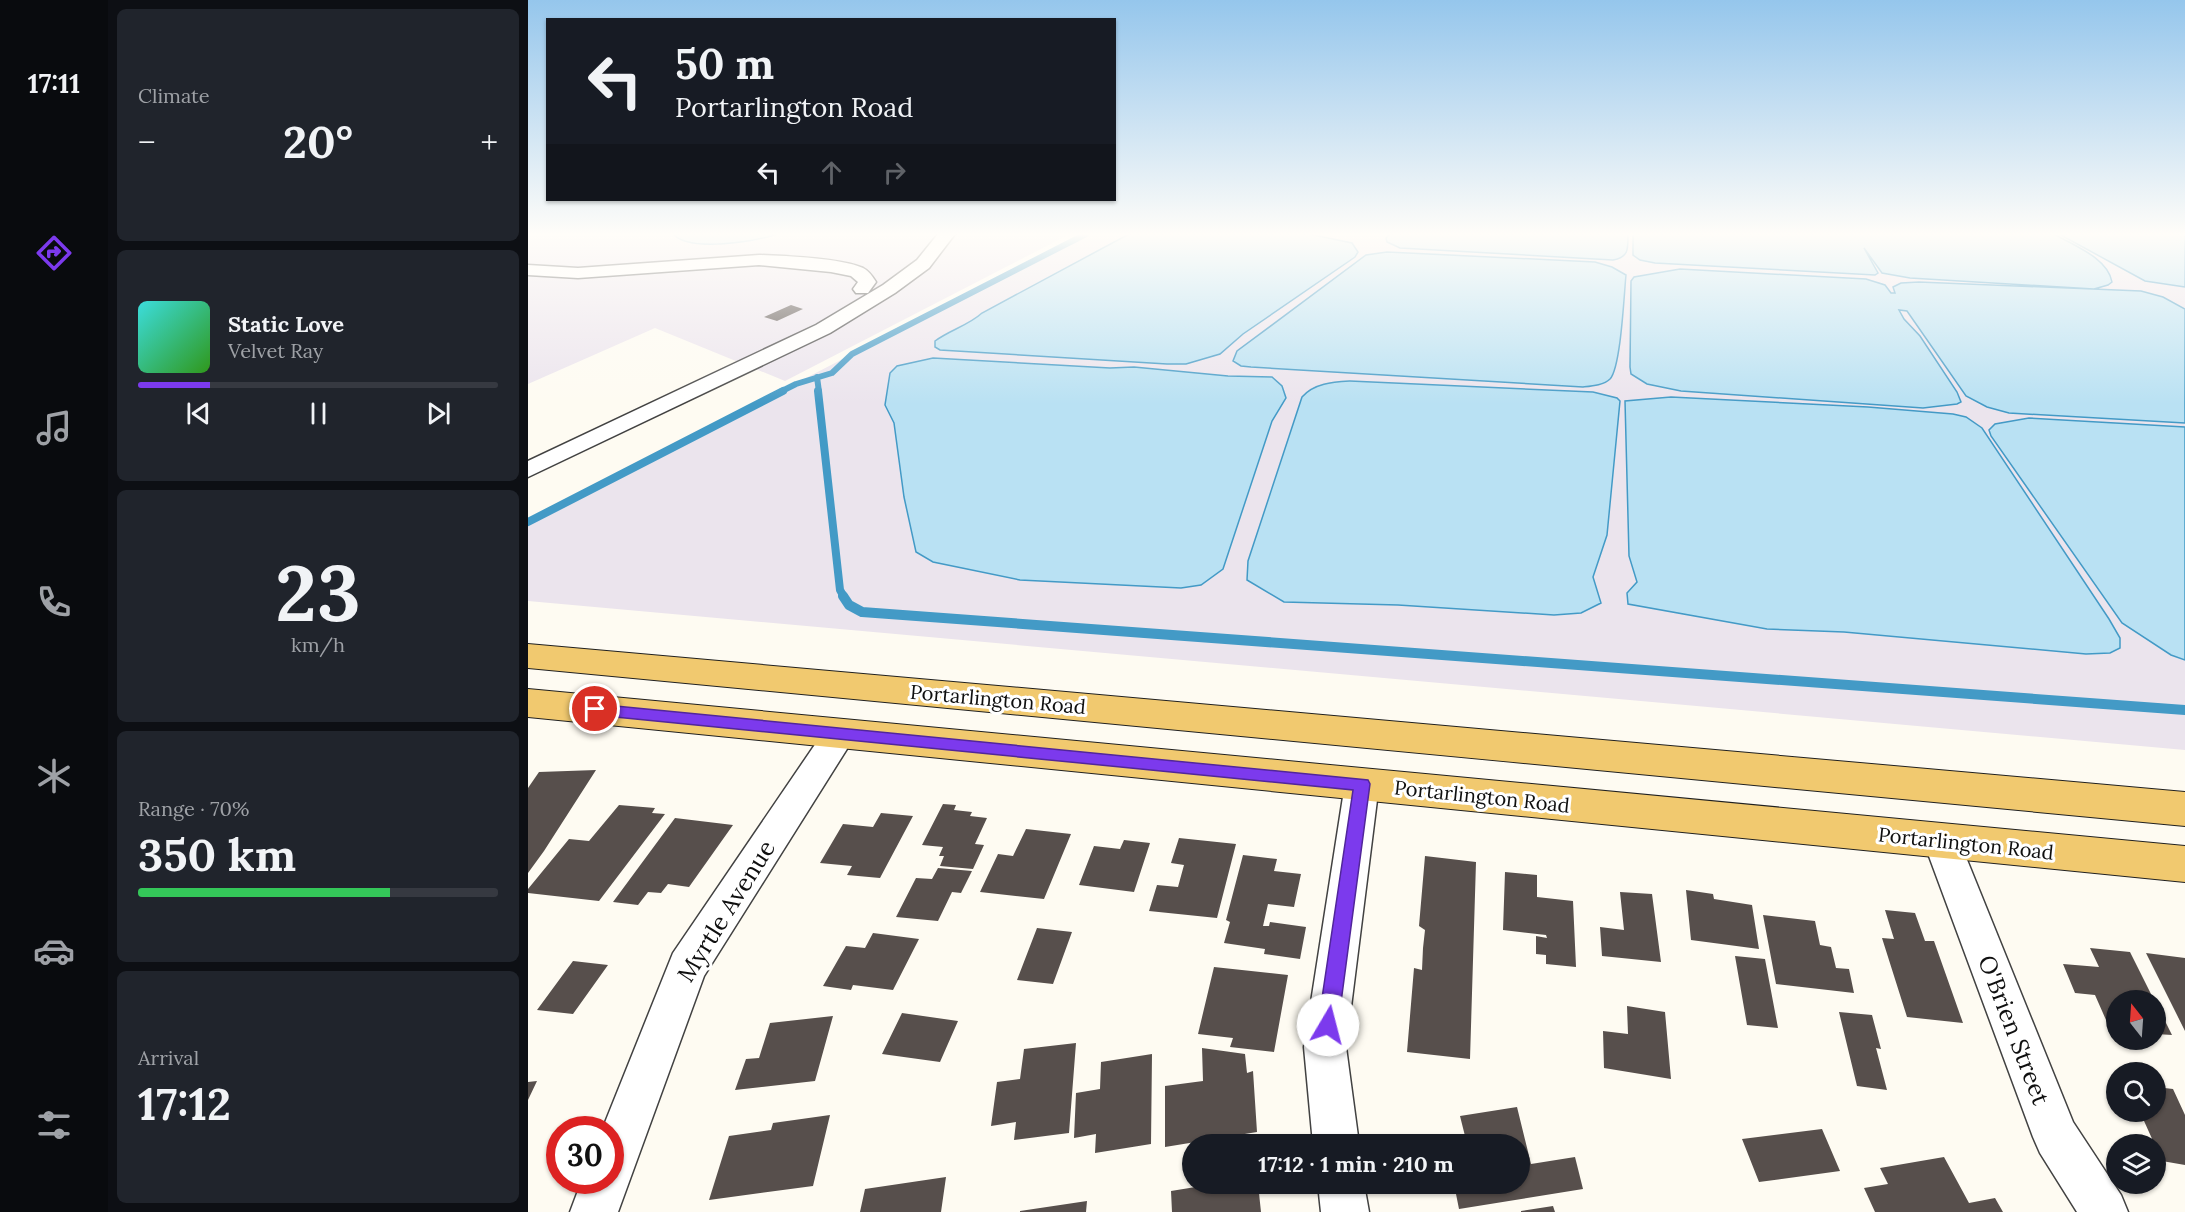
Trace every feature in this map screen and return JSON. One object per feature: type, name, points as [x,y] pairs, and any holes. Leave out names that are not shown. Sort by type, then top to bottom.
[{"type":"main road","name":"Portarlington Road","points":[[528,656],[2185,809]]},
{"type":"main road","name":"Portarlington Road","points":[[528,703],[2185,864]]},
{"type":"street","points":[[528,455],[859,291]]},
{"type":"street","points":[[528,470],[824,329],[886,291]]},
{"type":"street","name":"Myrtle Avenue","points":[[624,1132],[687,966],[841,734]]},
{"type":"street","points":[[1335,1134],[1325,1047],[1362,784]]},
{"type":"street","name":"O'Brien Street","points":[[1941,840],[2056,1137],[2104,1212]]},
{"type":"street","points":[[594,1212],[601,1194]]},
{"type":"street","points":[[1342,1194],[1345,1212]]},
{"type":"shaded area","points":[[528,291],[960,291],[785,381],[655,328],[528,384]]},
{"type":"shaded area","points":[[975,291],[2185,291],[2185,750],[528,601],[528,522]]},
{"type":"water","points":[[1024,291],[1306,291],[1243,334],[1220,354],[1186,364],[940,350],[935,347],[935,341]]},
{"type":"water","points":[[1318,291],[1625,291],[1614,372],[1610,379],[1594,386],[1251,367],[1241,366],[1233,361],[1237,351]]},
{"type":"water","points":[[1631,291],[1889,291],[1895,293],[1894,291],[2130,291],[2163,297],[2185,309],[2185,423],[2009,413],[1987,407],[1966,396],[1907,311],[1899,310],[1920,336],[1957,392],[1961,402],[1923,408],[1681,391],[1647,384],[1631,374]]},
{"type":"water","points":[[933,358],[1110,368],[1134,367],[1228,376],[1272,377],[1282,386],[1286,398],[1272,421],[1223,569],[1201,585],[1181,588],[1020,580],[933,562],[916,552],[904,497],[894,423],[885,405],[890,373],[897,366]]},
{"type":"water","points":[[1350,381],[1593,392],[1617,398],[1620,401],[1607,535],[1593,577],[1601,603],[1581,613],[1554,615],[1398,605],[1284,602],[1247,580],[1248,561],[1302,397],[1318,386]]},
{"type":"water","points":[[1671,397],[1868,407],[1966,417],[1982,428],[2109,619],[2120,638],[2120,648],[2110,653],[2086,654],[1844,632],[1767,629],[1628,604],[1627,593],[1637,582],[1629,556],[1625,401]]},
{"type":"water","points":[[2029,418],[2185,427],[2185,660],[2171,655],[2122,623],[1991,436],[1989,430],[1995,424]]},
{"type":"building","points":[[791,305],[803,309],[777,321],[764,317]]},
{"type":"building","points":[[596,770],[528,873],[528,788],[539,772]]},
{"type":"building","points":[[943,804],[956,805],[954,810],[972,812],[970,816],[987,818],[975,844],[984,845],[973,869],[940,866],[944,856],[939,856],[943,847],[922,845]]},
{"type":"building","points":[[619,805],[655,808],[652,813],[665,814],[599,901],[528,893],[528,889],[569,839],[589,841]]},
{"type":"building","points":[[881,813],[913,816],[880,878],[847,875],[852,866],[820,863],[843,824],[873,827]]},
{"type":"building","points":[[675,818],[733,825],[689,887],[668,884],[661,893],[648,892],[638,905],[613,902]]},
{"type":"building","points":[[1026,829],[1071,834],[1044,899],[980,892],[998,854],[1013,856]]},
{"type":"building","points":[[1179,838],[1236,844],[1217,918],[1149,911],[1157,885],[1178,887],[1184,865],[1171,863]]},
{"type":"building","points":[[1124,840],[1150,843],[1134,892],[1079,885],[1094,846],[1120,849]]},
{"type":"building","points":[[1243,855],[1277,859],[1274,871],[1301,874],[1294,907],[1268,904],[1263,926],[1269,926],[1270,922],[1306,927],[1300,959],[1264,954],[1265,949],[1224,943],[1230,922],[1226,920]]},
{"type":"building","points":[[1425,856],[1476,862],[1470,1059],[1407,1052],[1414,968],[1422,970],[1425,930],[1419,926]]},
{"type":"building","points":[[938,868],[972,871],[961,893],[952,892],[938,921],[896,917],[916,878],[932,879]]},
{"type":"building","points":[[1505,872],[1537,875],[1537,897],[1573,901],[1576,967],[1546,964],[1546,955],[1536,954],[1536,936],[1547,938],[1546,935],[1503,930]]},
{"type":"building","points":[[1686,890],[1713,894],[1714,899],[1752,905],[1759,949],[1691,940]]},
{"type":"building","points":[[1620,892],[1652,894],[1661,962],[1602,956],[1600,927],[1624,930]]},
{"type":"building","points":[[1885,910],[1915,913],[1925,941],[1934,941],[1963,1023],[1907,1017],[1882,938],[1894,939]]},
{"type":"building","points":[[1763,915],[1815,921],[1820,945],[1831,947],[1836,968],[1849,969],[1854,993],[1776,984]]},
{"type":"building","points":[[1037,928],[1072,932],[1053,984],[1017,980]]},
{"type":"building","points":[[873,933],[919,939],[893,990],[853,985],[851,990],[823,986],[846,946],[865,948]]},
{"type":"building","points":[[2090,948],[2130,952],[2149,990],[2106,990],[2106,1020],[2095,995],[2075,993],[2063,964],[2099,967]]},
{"type":"building","points":[[2146,953],[2185,958],[2185,1031],[2166,990]]},
{"type":"building","points":[[1735,956],[1765,959],[1778,1028],[1747,1025]]},
{"type":"building","points":[[573,961],[608,965],[573,1014],[537,1010]]},
{"type":"building","points":[[1214,967],[1288,975],[1274,1052],[1230,1047],[1233,1038],[1198,1034]]},
{"type":"building","points":[[1627,1006],[1665,1012],[1671,1079],[1604,1068],[1603,1031],[1628,1034]]},
{"type":"building","points":[[1839,1012],[1872,1015],[1881,1049],[1876,1048],[1887,1090],[1857,1086]]},
{"type":"building","points":[[902,1013],[958,1021],[940,1062],[882,1054]]},
{"type":"building","points":[[833,1016],[815,1081],[735,1090],[746,1059],[759,1058],[770,1023]]},
{"type":"building","points":[[2166,1023],[2172,1035],[2166,1035]]},
{"type":"building","points":[[1076,1043],[1069,1133],[1014,1140],[1016,1122],[991,1126],[997,1082],[1020,1079],[1024,1049]]},
{"type":"building","points":[[1202,1048],[1245,1054],[1247,1073],[1253,1071],[1257,1132],[1182,1134],[1182,1144],[1165,1147],[1165,1086],[1203,1081]]},
{"type":"building","points":[[1152,1054],[1151,1144],[1095,1153],[1096,1134],[1074,1138],[1076,1093],[1100,1089],[1101,1062]]},
{"type":"building","points":[[537,1081],[528,1100],[528,1082]]},
{"type":"building","points":[[2166,1088],[2173,1089],[2185,1115],[2185,1165],[2166,1162],[2166,1134],[2150,1134],[2144,1122],[2166,1122]]},
{"type":"building","points":[[1517,1107],[1524,1134],[1464,1134],[1460,1116]]},
{"type":"building","points":[[830,1115],[813,1186],[709,1200],[729,1136],[771,1130],[773,1123]]},
{"type":"building","points":[[1822,1129],[1840,1171],[1759,1182],[1742,1139]]},
{"type":"building","points":[[1575,1157],[1583,1189],[1459,1209],[1456,1194],[1530,1194],[1530,1160],[1531,1164]]},
{"type":"building","points":[[1944,1157],[1969,1203],[1995,1198],[2003,1212],[1875,1212],[1864,1188],[1888,1184],[1880,1168]]},
{"type":"building","points":[[946,1177],[941,1212],[860,1212],[865,1189]]},
{"type":"building","points":[[1182,1189],[1182,1194],[1259,1194],[1261,1212],[1172,1212],[1171,1191]]},
{"type":"building","points":[[1087,1201],[1086,1212],[1020,1212],[1020,1211]]},
{"type":"building","points":[[1553,1206],[1555,1212],[1521,1212],[1521,1211]]},
{"type":"waterway","points":[[817,378],[832,373],[852,354],[976,291]]},
{"type":"waterway","points":[[780,392],[817,378]]},
{"type":"waterway","points":[[817,378],[819,392]]},
{"type":"waterway","points":[[528,522],[783,391]]},
{"type":"waterway","points":[[818,391],[840,590],[844,597]]},
{"type":"waterway","points":[[843,596],[849,605],[862,612],[2185,710]]},
{"type":"route","points":[[595,709],[1362,784],[1328,1025]]}]
